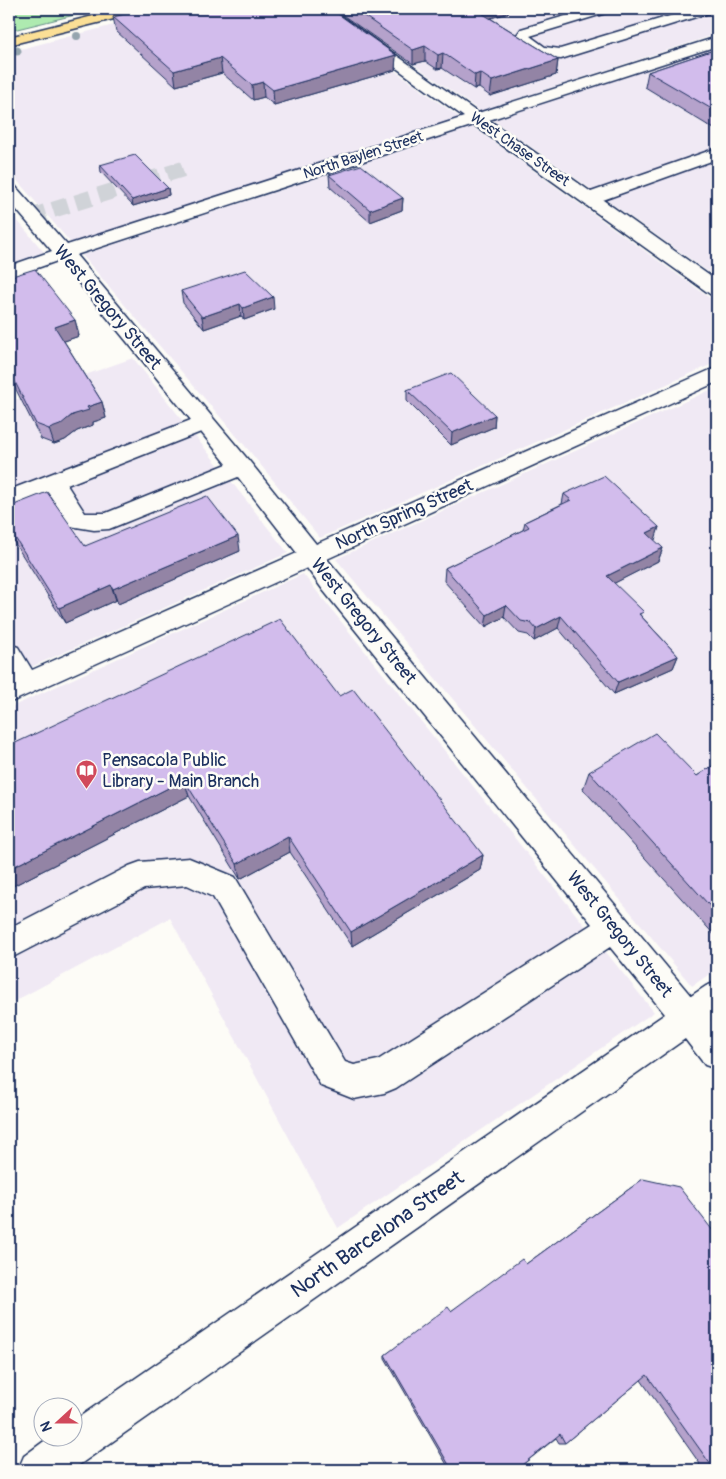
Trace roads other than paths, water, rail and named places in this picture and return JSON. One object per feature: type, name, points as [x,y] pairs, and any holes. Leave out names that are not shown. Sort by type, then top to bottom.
[{"type":"main road","points":[[9,41],[137,9]]},
{"type":"street","name":"West Chase Street","points":[[322,9],[717,290]]},
{"type":"street","points":[[604,9],[526,32],[523,36],[526,42],[546,54],[561,54],[707,9]]},
{"type":"street","name":"North Baylen Street","points":[[9,272],[717,41]]},
{"type":"street","points":[[561,54],[600,79]]},
{"type":"street","points":[[590,199],[717,153]]},
{"type":"street","name":"West Gregory Street","points":[[9,190],[206,423],[312,556],[332,584],[717,1053]]},
{"type":"street","name":"North Spring Street","points":[[17,688],[717,374]]},
{"type":"street","points":[[9,499],[206,423]]},
{"type":"street","points":[[53,482],[78,520],[109,521],[242,467]]},
{"type":"street","points":[[9,654],[17,688]]},
{"type":"street","points":[[9,944],[140,876],[189,871],[224,887],[333,1074],[354,1082],[384,1076],[614,927]]},
{"type":"street","name":"North Barcelona Street","points":[[38,1470],[717,997]]},
{"type":"tunnel","points":[[30,217],[183,169]]},
{"type":"place","name":"Pensacola Public Library - Main Branch","points":[[86,789]]}]
